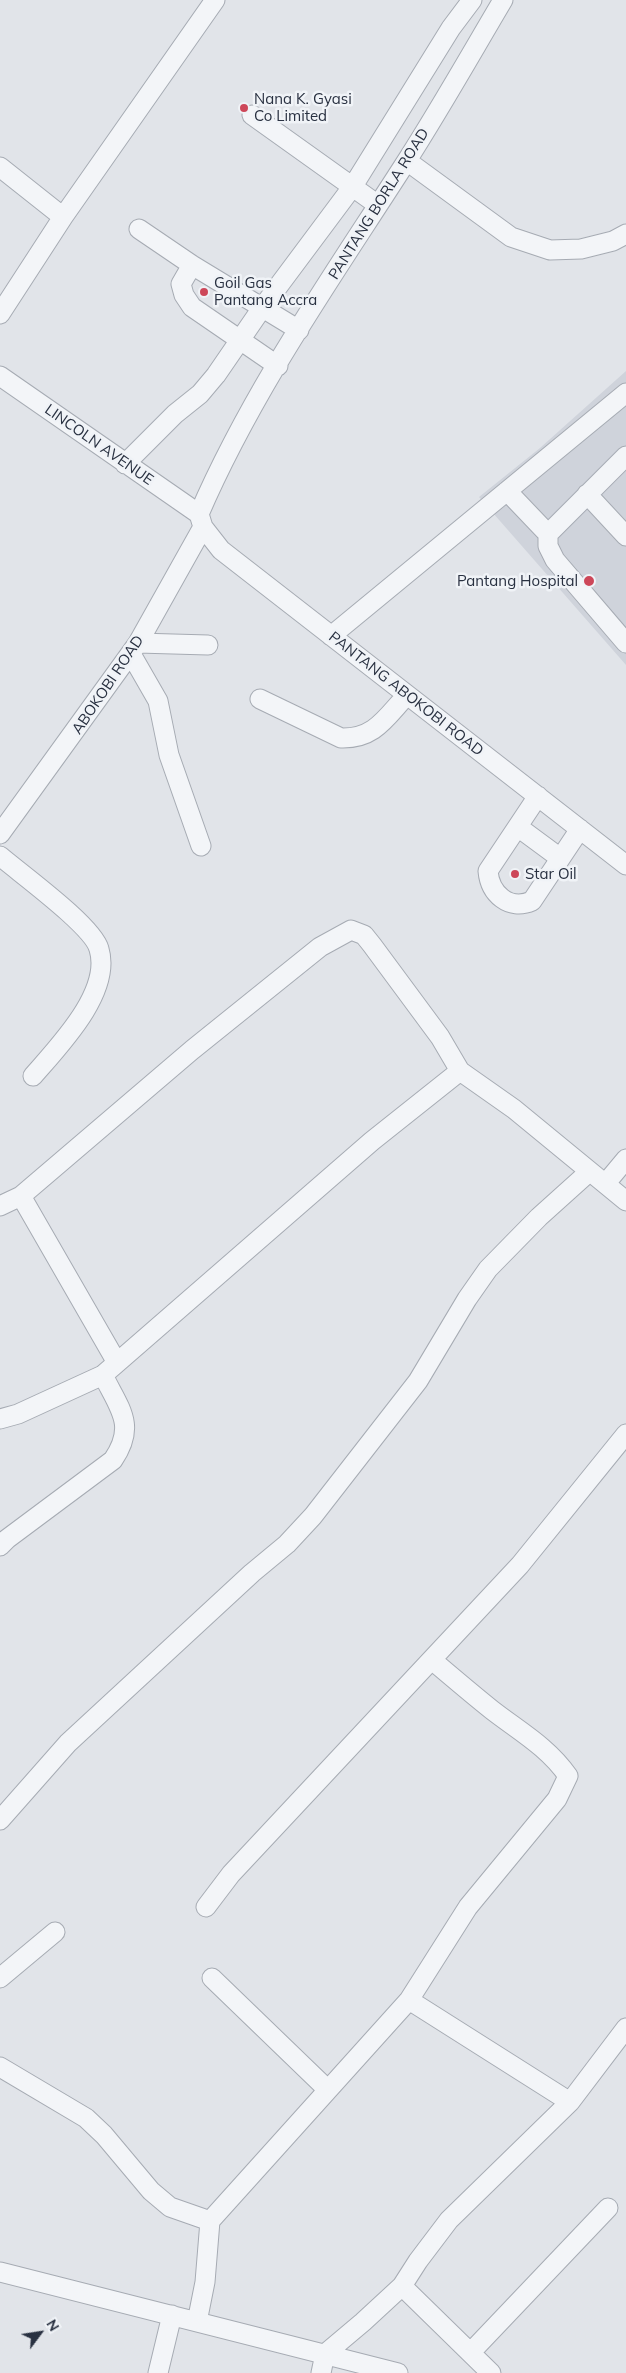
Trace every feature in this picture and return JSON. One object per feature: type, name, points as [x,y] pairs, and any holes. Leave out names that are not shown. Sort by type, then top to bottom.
[{"type":"street","points":[[125,464],[175,414],[200,394],[353,186],[451,28],[472,0]]},
{"type":"street","name":"PANTANG BORLA ROAD","points":[[201,520],[220,464],[299,330],[407,161],[503,0]]},
{"type":"street","points":[[0,314],[206,3]]},
{"type":"street","points":[[252,115],[378,205]]},
{"type":"street","points":[[407,161],[511,237],[550,250],[581,250],[613,241],[626,234]]},
{"type":"street","points":[[0,167],[63,218]]},
{"type":"street","points":[[138,229],[192,265],[299,330]]},
{"type":"street","points":[[192,265],[181,284],[184,295],[192,307],[278,366]]},
{"type":"street","name":"LINCOLN AVENUE","points":[[0,376],[201,520]]},
{"type":"street","points":[[331,636],[626,393]]},
{"type":"street","points":[[548,534],[626,456]]},
{"type":"street","points":[[507,491],[548,534],[548,546],[555,560],[626,643]]},
{"type":"street","points":[[587,494],[626,536]]},
{"type":"street","name":"PANTANG ABOKOBI ROAD","points":[[201,520],[221,550],[626,865]]},
{"type":"street","name":"ABOKOBI ROAD","points":[[0,834],[135,649],[201,520]]},
{"type":"street","points":[[201,846],[169,755],[158,700],[135,649],[208,645]]},
{"type":"street","points":[[260,699],[342,738],[356,738],[366,736],[377,727],[407,695]]},
{"type":"street","points":[[538,796],[488,871],[489,881],[493,890],[513,905],[522,905],[532,900],[580,829]]},
{"type":"street","points":[[518,827],[560,858]]},
{"type":"street","points":[[0,856],[89,931],[99,948],[100,964],[94,996],[75,1027],[34,1076]]},
{"type":"street","points":[[0,1206],[21,1196],[207,1038],[320,947],[351,930],[364,935],[372,945],[440,1037],[460,1071],[514,1108],[626,1201]]},
{"type":"street","points":[[0,1419],[18,1414],[103,1375],[116,1361],[372,1141],[460,1071]]},
{"type":"street","points":[[606,1183],[626,1159]]},
{"type":"street","points":[[0,1820],[68,1743],[252,1573],[286,1544],[313,1516],[418,1381],[467,1299],[488,1269],[539,1217],[590,1172]]},
{"type":"street","points":[[21,1196],[116,1361]]},
{"type":"street","points":[[0,1546],[113,1460],[120,1449],[126,1427],[103,1375]]},
{"type":"street","points":[[206,1907],[231,1874],[520,1565],[626,1434]]},
{"type":"street","points":[[197,2322],[205,2282],[210,2221],[409,2000],[468,1907],[557,1799],[568,1776],[560,1763],[531,1737],[493,1711],[432,1660]]},
{"type":"street","points":[[0,1978],[56,1932]]},
{"type":"street","points":[[212,1978],[328,2090]]},
{"type":"street","points":[[409,2000],[570,2102]]},
{"type":"street","points":[[321,2373],[325,2354],[402,2286],[418,2261],[450,2220],[570,2102],[626,2028]]},
{"type":"street","points":[[0,2067],[86,2118],[104,2135],[151,2191],[170,2207],[210,2221]]},
{"type":"street","points":[[471,2352],[608,2208]]},
{"type":"street","points":[[0,2272],[398,2373]]},
{"type":"street","points":[[402,2286],[491,2373]]},
{"type":"street","points":[[158,2373],[172,2315]]},
{"type":"shaded area","name":"Pantang Hospital","points":[[626,371],[626,665],[479,497],[540,448]]},
{"type":"place","name":"Nana K. Gyasi Co Limited","points":[[244,108]]},
{"type":"place","name":"Goil Gas Pantang Accra","points":[[204,292]]},
{"type":"place","name":"Pantang Hospital","points":[[589,581]]},
{"type":"place","name":"Star Oil","points":[[515,874]]}]
